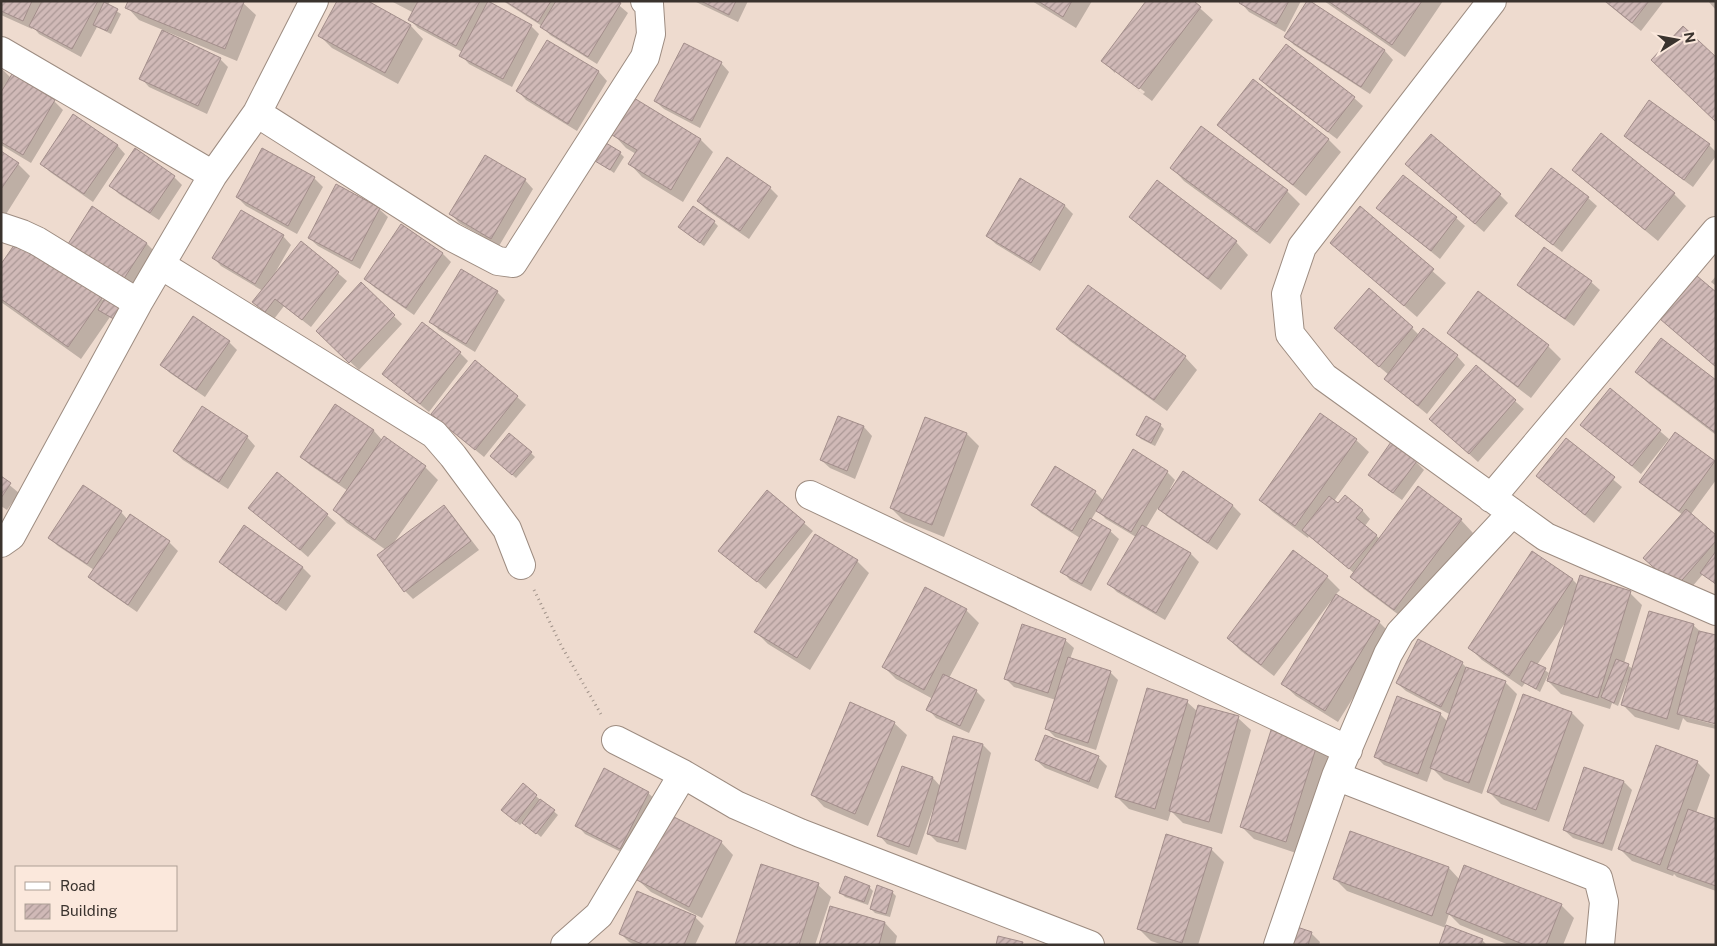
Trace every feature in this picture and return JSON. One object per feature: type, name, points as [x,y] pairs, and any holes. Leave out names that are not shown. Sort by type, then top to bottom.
[{"type":"street","points":[[1,544],[10,536],[138,303],[213,175],[256,113],[314,1]]},
{"type":"street","points":[[256,113],[452,237],[498,262],[513,263],[645,57],[651,34],[649,4],[645,1]]},
{"type":"street","points":[[1492,1],[1302,247],[1286,294],[1290,334],[1324,377],[1546,537],[1716,611]]},
{"type":"street","points":[[1,52],[213,175]]},
{"type":"street","points":[[1,227],[37,241],[138,303]]},
{"type":"street","points":[[1278,945],[1336,776],[1388,654],[1400,633],[1502,506],[1716,230]]},
{"type":"street","points":[[161,265],[434,434],[453,456],[507,529],[521,565]]},
{"type":"street","points":[[810,495],[1348,750]]},
{"type":"street","points":[[616,740],[682,774],[736,806],[800,833],[1090,945]]},
{"type":"street","points":[[565,945],[599,915],[682,774]]},
{"type":"street","points":[[1336,776],[1598,878],[1604,902],[1600,945]]},
{"type":"path","points":[[521,565],[562,647],[616,740]]},
{"type":"building","points":[[1,1],[32,1],[23,21],[1,11]]},
{"type":"building","points":[[42,1],[98,1],[72,49],[29,26]]},
{"type":"building","points":[[128,1],[244,2],[225,49],[125,8]]},
{"type":"building","points":[[337,1],[368,1],[411,25],[385,73],[318,36]]},
{"type":"building","points":[[418,1],[480,1],[456,46],[408,20]]},
{"type":"building","points":[[488,1],[532,25],[503,79],[459,56]]},
{"type":"building","points":[[505,1],[551,1],[538,22]]},
{"type":"building","points":[[556,1],[617,1],[621,3],[588,57],[540,27]]},
{"type":"building","points":[[701,1],[736,1],[729,15]]},
{"type":"building","points":[[1038,1],[1072,1],[1063,17]]},
{"type":"building","points":[[1146,1],[1194,1],[1201,7],[1139,89],[1101,61]]},
{"type":"building","points":[[1240,1],[1289,1],[1276,24],[1239,3]]},
{"type":"building","points":[[1307,1],[1310,1],[1385,50],[1361,87],[1284,37]]},
{"type":"building","points":[[1328,1],[1422,1],[1392,45]]},
{"type":"building","points":[[1605,1],[1649,1],[1632,23]]},
{"type":"building","points":[[104,2],[118,9],[107,31],[93,25]]},
{"type":"building","points":[[1683,26],[1716,57],[1716,122],[1651,60]]},
{"type":"building","points":[[162,30],[221,58],[198,106],[139,79]]},
{"type":"building","points":[[547,40],[599,71],[568,124],[516,91]]},
{"type":"building","points":[[684,43],[722,62],[692,121],[654,101]]},
{"type":"building","points":[[1286,44],[1355,97],[1328,132],[1259,79]]},
{"type":"building","points":[[12,74],[55,100],[23,155],[1,142],[1,92]]},
{"type":"building","points":[[1253,79],[1329,139],[1293,185],[1217,125]]},
{"type":"building","points":[[634,98],[701,139],[671,190],[628,164],[637,150],[612,135]]},
{"type":"building","points":[[1649,100],[1710,144],[1684,180],[1624,136]]},
{"type":"building","points":[[73,114],[118,145],[84,194],[40,164]]},
{"type":"building","points":[[1201,126],[1288,190],[1257,232],[1170,168]]},
{"type":"building","points":[[1601,133],[1675,193],[1645,230],[1572,170]]},
{"type":"building","points":[[1431,134],[1501,194],[1475,224],[1405,164]]},
{"type":"building","points":[[606,143],[621,152],[610,170],[595,161]]},
{"type":"building","points":[[135,148],[175,176],[150,213],[109,186]]},
{"type":"building","points":[[262,148],[315,177],[288,226],[236,197]]},
{"type":"building","points":[[1,151],[19,163],[1,189]]},
{"type":"building","points":[[485,155],[526,179],[491,239],[449,214]]},
{"type":"building","points":[[727,157],[771,187],[740,231],[697,201]]},
{"type":"building","points":[[1551,168],[1589,197],[1553,245],[1515,216]]},
{"type":"building","points":[[1403,175],[1457,217],[1431,251],[1376,208]]},
{"type":"building","points":[[1020,178],[1065,205],[1031,263],[986,236]]},
{"type":"building","points":[[1157,180],[1237,241],[1208,279],[1129,217]]},
{"type":"building","points":[[336,184],[380,208],[352,261],[308,238]]},
{"type":"building","points":[[92,206],[147,243],[123,280],[68,244]]},
{"type":"building","points":[[693,206],[715,221],[700,243],[678,227]]},
{"type":"building","points":[[1360,206],[1434,269],[1404,306],[1330,243]]},
{"type":"building","points":[[241,210],[284,235],[255,284],[212,258]]},
{"type":"building","points":[[401,224],[443,253],[406,308],[364,279]]},
{"type":"building","points":[[19,238],[102,298],[68,347],[1,299],[1,264]]},
{"type":"building","points":[[301,241],[339,272],[302,320],[275,299],[265,312],[252,302]]},
{"type":"building","points":[[1544,247],[1592,281],[1565,319],[1517,285]]},
{"type":"building","points":[[461,269],[498,291],[466,344],[429,322]]},
{"type":"building","points":[[1697,276],[1716,292],[1716,367],[1660,319]]},
{"type":"building","points":[[361,282],[395,315],[349,363],[316,331]]},
{"type":"building","points":[[1088,285],[1186,356],[1154,400],[1056,329]]},
{"type":"building","points":[[1369,288],[1413,327],[1379,367],[1334,328]]},
{"type":"building","points":[[1478,291],[1549,345],[1518,387],[1447,333]]},
{"type":"building","points":[[108,293],[129,306],[119,322],[98,310]]},
{"type":"building","points":[[193,316],[230,341],[196,390],[160,365]]},
{"type":"building","points":[[422,322],[461,352],[420,404],[382,374]]},
{"type":"building","points":[[1423,328],[1458,355],[1418,406],[1384,379]]},
{"type":"building","points":[[1661,338],[1716,380],[1716,433],[1635,372]]},
{"type":"building","points":[[475,360],[518,396],[475,450],[431,414]]},
{"type":"building","points":[[1476,365],[1516,400],[1469,454],[1429,419]]},
{"type":"building","points":[[1610,388],[1661,430],[1632,466],[1580,425]]},
{"type":"building","points":[[335,404],[374,430],[339,483],[300,457]]},
{"type":"building","points":[[202,406],[248,436],[219,482],[173,451]]},
{"type":"building","points":[[1320,413],[1357,439],[1295,526],[1259,500]]},
{"type":"building","points":[[838,416],[864,426],[847,471],[820,460]]},
{"type":"building","points":[[1146,416],[1161,424],[1151,443],[1136,435]]},
{"type":"building","points":[[925,417],[967,433],[932,525],[890,508]]},
{"type":"building","points":[[1675,432],[1715,461],[1679,511],[1639,482]]},
{"type":"building","points":[[509,433],[532,452],[512,475],[490,456]]},
{"type":"building","points":[[384,436],[426,466],[375,540],[333,510]]},
{"type":"building","points":[[1566,438],[1615,477],[1585,515],[1536,476]]},
{"type":"building","points":[[1391,442],[1417,461],[1393,493],[1368,475]]},
{"type":"building","points":[[1133,449],[1168,471],[1131,532],[1096,511]]},
{"type":"building","points":[[1055,466],[1096,491],[1072,531],[1031,505]]},
{"type":"building","points":[[1183,471],[1233,505],[1208,543],[1158,509]]},
{"type":"building","points":[[277,472],[328,514],[300,550],[248,508]]},
{"type":"building","points":[[1,476],[11,483],[1,498]]},
{"type":"building","points":[[83,485],[122,511],[87,564],[48,538]]},
{"type":"building","points":[[1418,486],[1462,519],[1394,610],[1350,577]]},
{"type":"building","points":[[767,490],[805,522],[757,582],[718,551]]},
{"type":"building","points":[[1345,495],[1363,510],[1356,518],[1377,535],[1349,569],[1302,530],[1329,496],[1338,503]]},
{"type":"building","points":[[444,505],[471,541],[404,592],[377,555]]},
{"type":"building","points":[[1686,509],[1716,535],[1716,541],[1676,587],[1643,558]]},
{"type":"building","points":[[130,514],[170,541],[128,605],[88,577]]},
{"type":"building","points":[[1090,518],[1111,530],[1082,584],[1060,572]]},
{"type":"building","points":[[244,525],[303,567],[277,604],[219,562]]},
{"type":"building","points":[[1142,525],[1191,553],[1156,613],[1107,584]]},
{"type":"building","points":[[815,534],[858,560],[797,658],[754,632]]},
{"type":"building","points":[[1293,550],[1328,576],[1261,665],[1227,638]]},
{"type":"building","points":[[1532,551],[1573,579],[1509,676],[1468,648]]},
{"type":"building","points":[[1716,551],[1716,584],[1700,573]]},
{"type":"building","points":[[1580,575],[1631,591],[1598,698],[1547,681]]},
{"type":"building","points":[[925,587],[967,609],[924,690],[882,667]]},
{"type":"building","points":[[1336,594],[1380,621],[1325,711],[1281,684]]},
{"type":"building","points":[[1649,611],[1694,624],[1667,719],[1621,705]]},
{"type":"building","points":[[1022,624],[1066,639],[1048,693],[1004,679]]},
{"type":"building","points":[[1699,631],[1716,635],[1716,724],[1677,714]]},
{"type":"building","points":[[1418,639],[1463,662],[1441,707],[1396,683]]},
{"type":"building","points":[[1068,657],[1111,671],[1088,743],[1045,729]]},
{"type":"building","points":[[1616,659],[1629,664],[1614,703],[1601,697]]},
{"type":"building","points":[[1531,661],[1546,668],[1536,689],[1521,681]]},
{"type":"building","points":[[1466,667],[1506,681],[1469,783],[1430,768]]},
{"type":"building","points":[[943,674],[977,690],[960,726],[926,710]]},
{"type":"building","points":[[1147,688],[1188,700],[1155,809],[1115,797]]},
{"type":"building","points":[[1523,694],[1572,712],[1536,810],[1487,792]]},
{"type":"building","points":[[1397,696],[1441,713],[1418,774],[1374,757]]},
{"type":"building","points":[[850,702],[895,722],[855,814],[811,795]]},
{"type":"building","points":[[1198,705],[1239,716],[1209,822],[1169,811]]},
{"type":"building","points":[[1272,727],[1318,742],[1286,842],[1240,827]]},
{"type":"building","points":[[1045,735],[1099,756],[1089,782],[1035,760]]},
{"type":"building","points":[[953,736],[983,744],[958,842],[927,834]]},
{"type":"building","points":[[1656,745],[1698,761],[1660,865],[1618,849]]},
{"type":"building","points":[[902,766],[933,777],[909,847],[877,836]]},
{"type":"building","points":[[1584,767],[1624,781],[1603,844],[1563,830]]},
{"type":"building","points":[[604,768],[649,792],[620,849],[575,826]]},
{"type":"building","points":[[523,783],[537,795],[516,822],[501,810]]},
{"type":"building","points":[[540,799],[555,810],[536,834],[522,823]]},
{"type":"building","points":[[1688,809],[1716,819],[1716,886],[1667,869]]},
{"type":"building","points":[[670,815],[722,841],[689,907],[637,880]]},
{"type":"building","points":[[1350,831],[1449,867],[1432,916],[1333,879]]},
{"type":"building","points":[[1166,834],[1212,848],[1182,943],[1137,929]]},
{"type":"building","points":[[761,864],[819,883],[799,945],[735,945]]},
{"type":"building","points":[[1464,865],[1562,904],[1546,945],[1525,945],[1446,913]]},
{"type":"building","points":[[845,876],[870,886],[864,902],[839,893]]},
{"type":"building","points":[[877,885],[893,891],[886,914],[870,909]]},
{"type":"building","points":[[637,891],[696,916],[684,945],[644,945],[619,934]]},
{"type":"building","points":[[830,906],[885,922],[879,945],[819,945]]},
{"type":"building","points":[[1288,924],[1312,932],[1308,945],[1281,945]]},
{"type":"building","points":[[1446,925],[1483,939],[1480,945],[1439,945]]},
{"type":"building","points":[[998,936],[1023,942],[1022,945],[996,945]]}]
